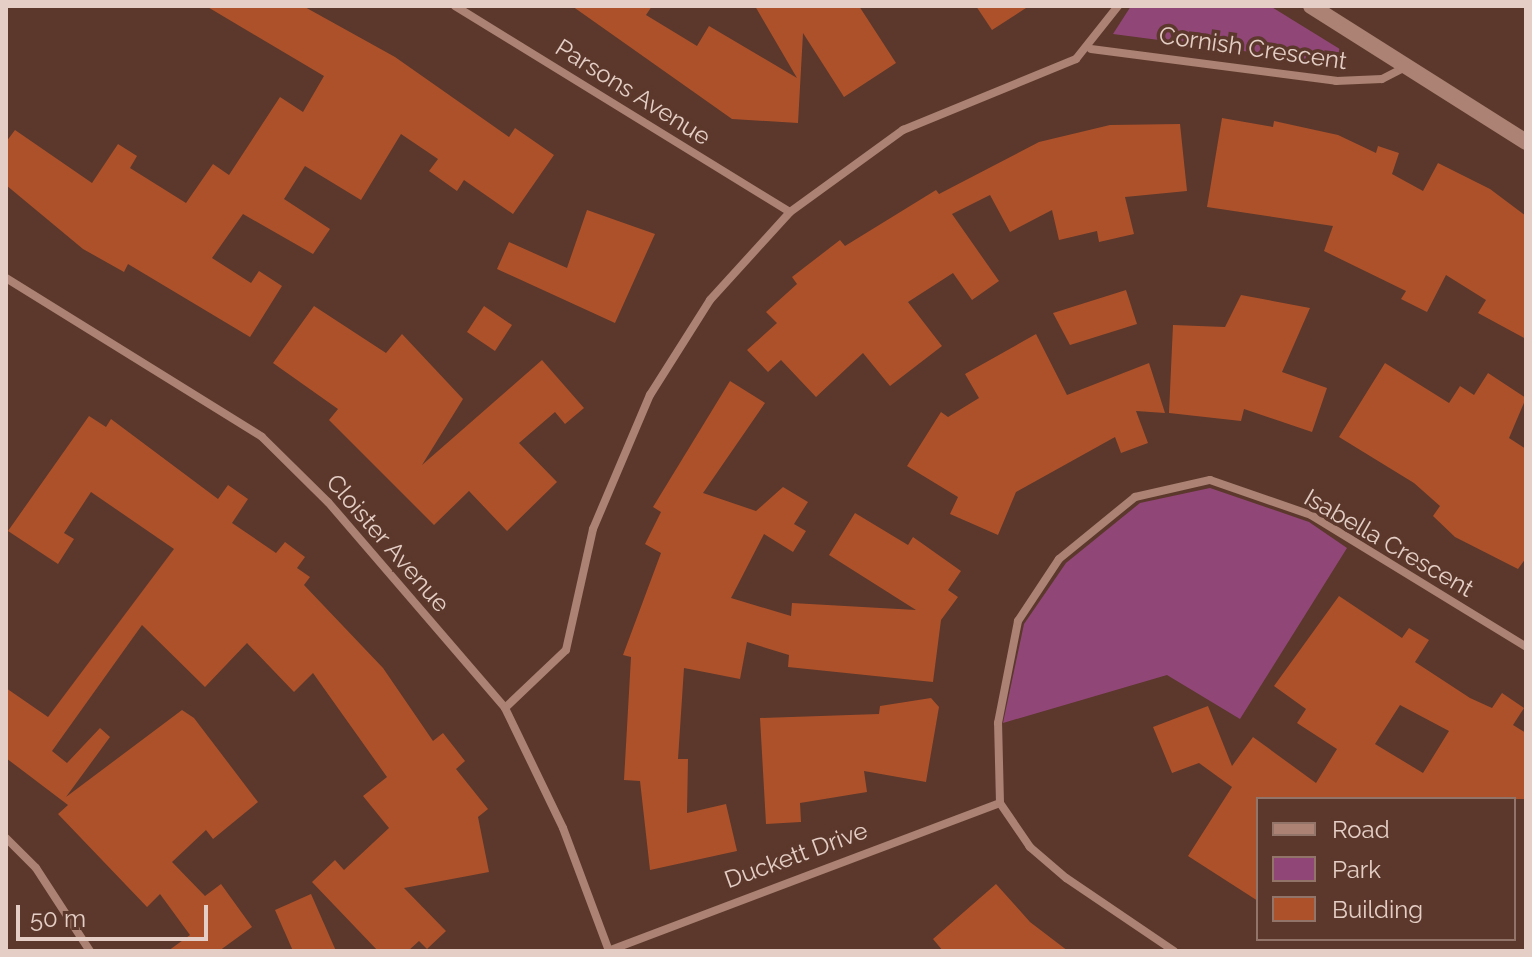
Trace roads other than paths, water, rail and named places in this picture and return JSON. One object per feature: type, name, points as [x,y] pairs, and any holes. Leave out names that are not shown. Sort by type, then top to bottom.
[{"type":"street","name":"Parsons Avenue","points":[[455,6],[790,212]]},
{"type":"street","points":[[505,708],[566,650],[593,529],[650,395],[710,300],[790,212],[903,130],[1091,49],[1118,6]]},
{"type":"street","points":[[1311,6],[1526,142]]},
{"type":"street","name":"Cornish Crescent","points":[[1091,49],[1336,81],[1382,79],[1407,66]]},
{"type":"street","name":"Cloister Avenue","points":[[6,278],[262,437],[505,708],[563,828],[609,951]]},
{"type":"street","name":"Isabella Crescent","points":[[1000,803],[998,723],[1018,621],[1059,559],[1135,497],[1210,480],[1311,515],[1526,647]]},
{"type":"street","points":[[1000,803],[1030,847],[1066,878],[1174,951]]},
{"type":"street","name":"Duckett Drive","points":[[609,951],[1000,803]]},
{"type":"street","points":[[6,838],[36,868],[90,951]]}]
